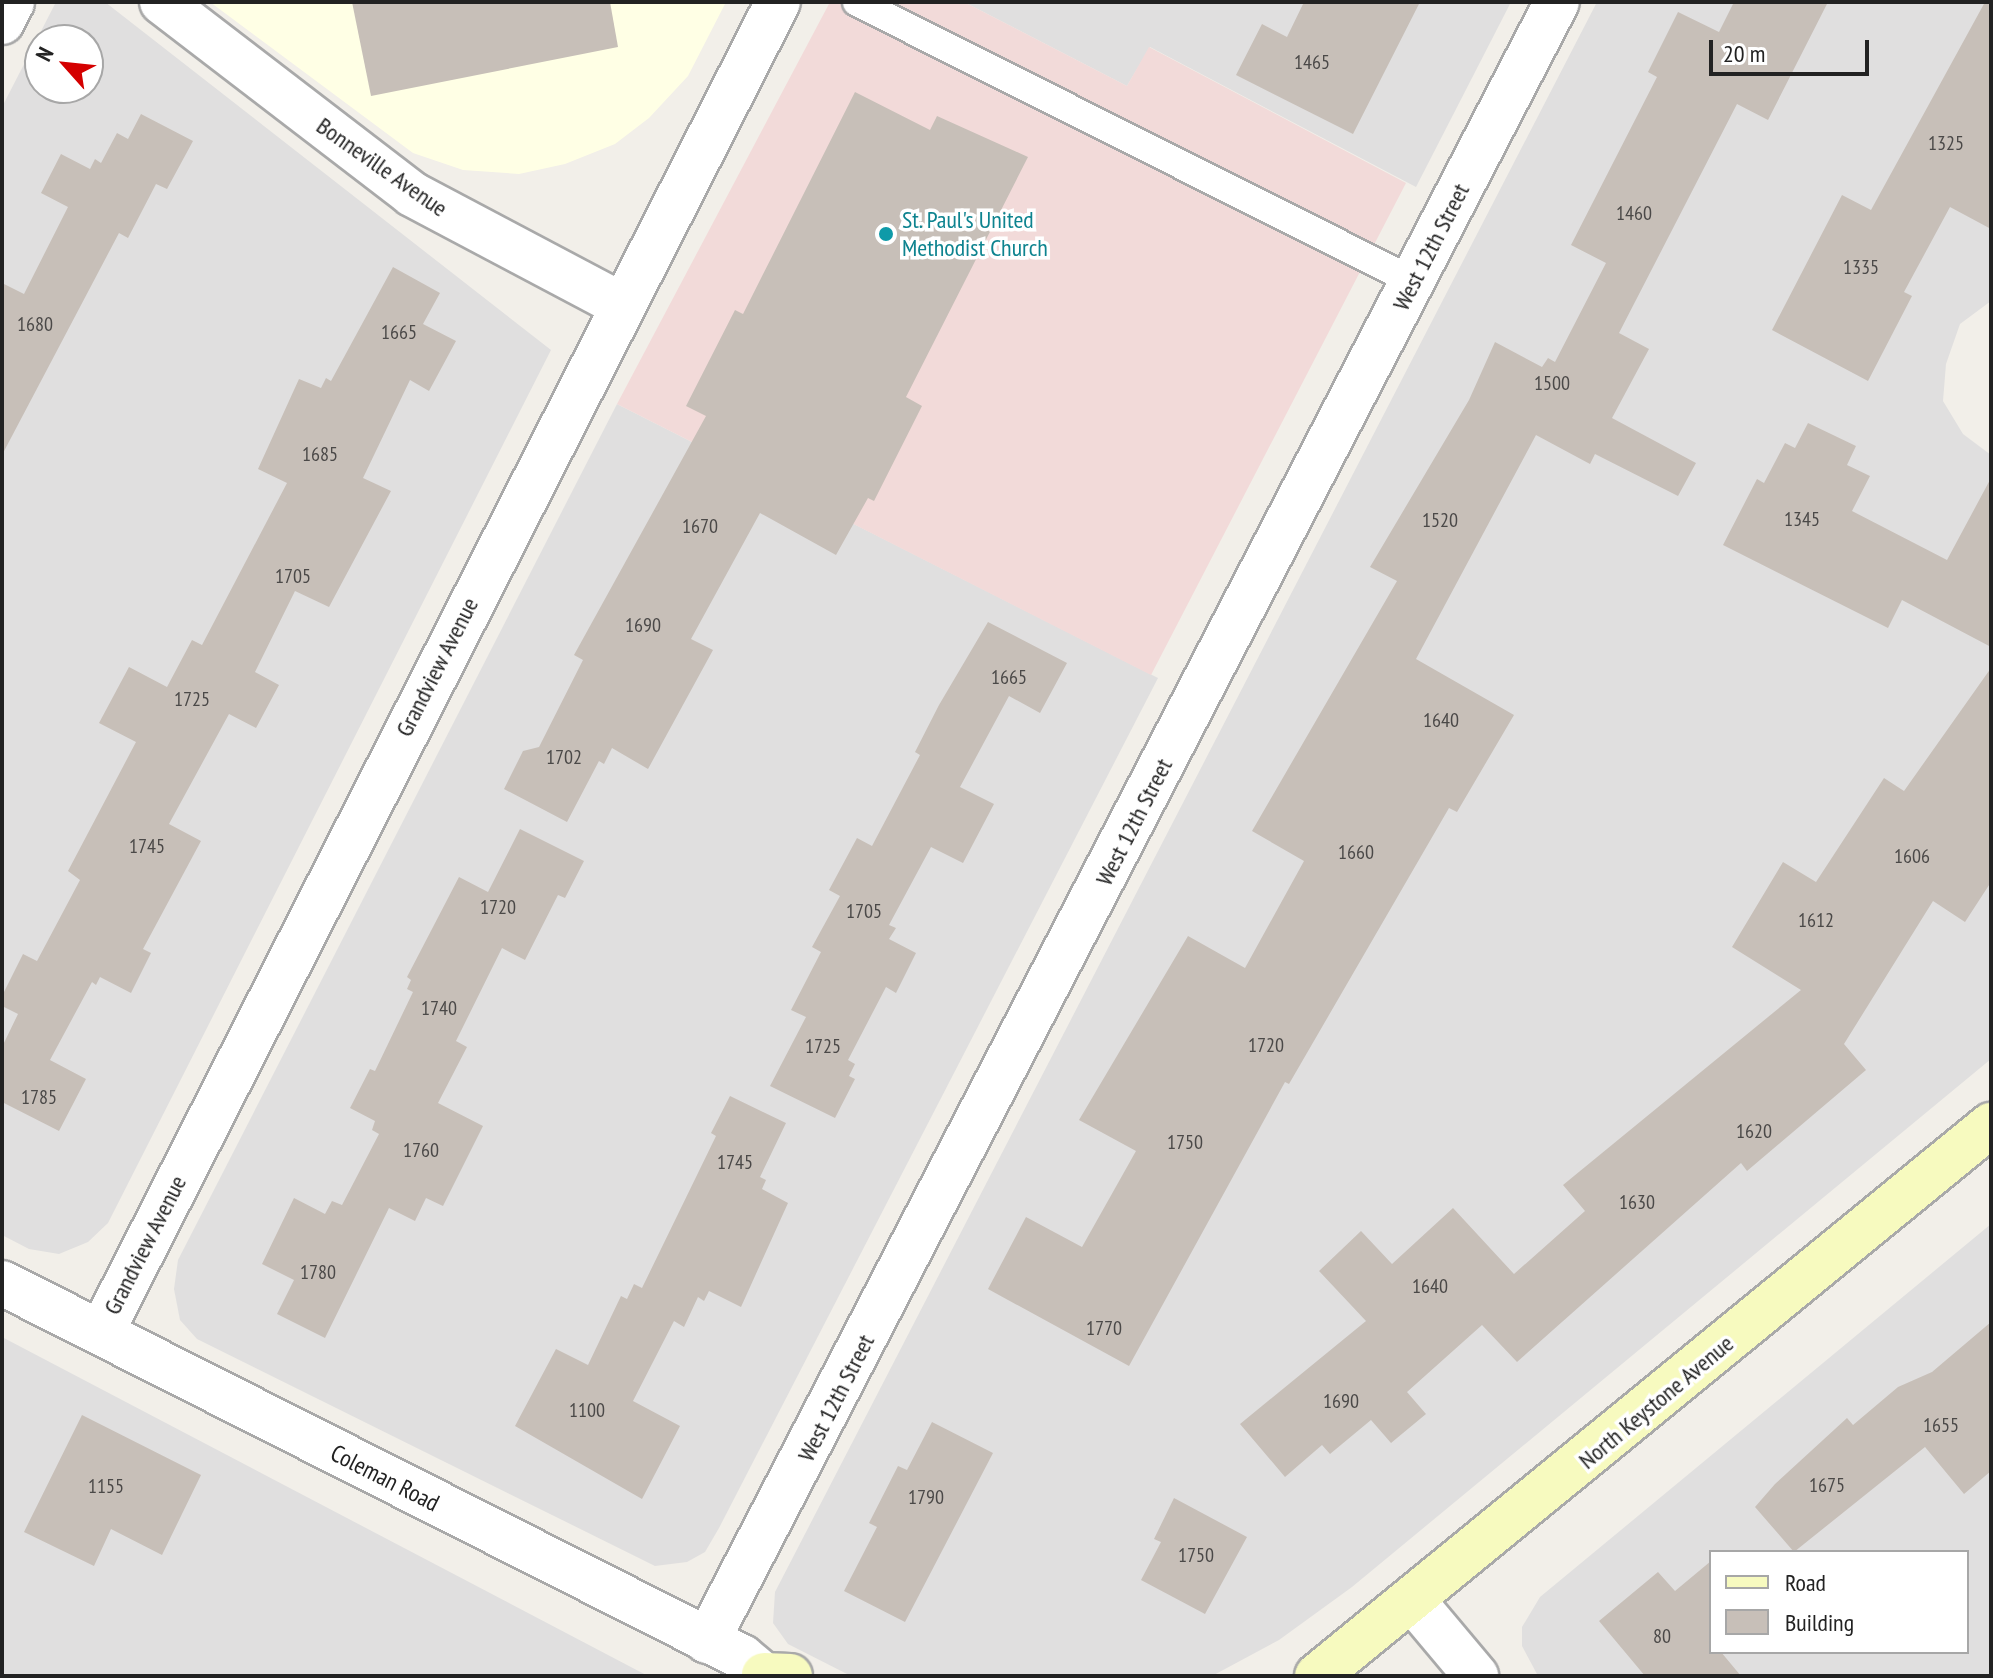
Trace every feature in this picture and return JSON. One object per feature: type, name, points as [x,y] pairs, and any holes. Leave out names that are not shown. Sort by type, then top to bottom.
[{"type":"street","points":[[2,22],[12,2]]},
{"type":"street","name":"Bonneville Avenue","points":[[162,2],[412,194],[620,304]]},
{"type":"street","name":"Grandview Avenue","points":[[101,1333],[620,304],[778,2]]},
{"type":"street","name":"West 12th Street","points":[[707,1641],[1557,2]]},
{"type":"street","name":"North Keystone Avenue","points":[[1317,1676],[1414,1602],[1991,1125]]},
{"type":"street","name":"Coleman Road","points":[[2,1283],[707,1641],[764,1676]]},
{"type":"street","points":[[1414,1602],[1476,1676]]},
{"type":"street","points":[[764,1676],[790,1676]]},
{"type":"lane","points":[[857,2],[1413,281]]},
{"type":"shaded area","points":[[56,2],[105,2],[551,350],[108,1223],[88,1242],[59,1254],[29,1249],[2,1235],[2,107],[24,64],[24,104],[104,104],[104,24],[45,24]]},
{"type":"shaded area","points":[[210,2],[726,2],[688,76],[649,118],[615,144],[565,164],[519,174],[463,170],[413,153]]},
{"type":"shaded area","points":[[830,2],[964,2],[1127,86],[1149,47],[1406,183],[1151,675],[617,404]]},
{"type":"shaded area","points":[[964,2],[1511,2],[1416,187],[1150,47],[1127,86]]},
{"type":"shaded area","points":[[1597,2],[1991,2],[1991,301],[1960,324],[1946,364],[1943,401],[1963,434],[1991,455],[1991,1059],[1352,1587],[1279,1640],[1212,1676],[851,1676],[788,1644],[773,1623],[775,1592]]},
{"type":"shaded area","points":[[617,404],[1158,678],[719,1528],[705,1552],[687,1562],[655,1566],[197,1339],[180,1320],[174,1289],[178,1260]]},
{"type":"shaded area","points":[[1991,1224],[1991,1676],[1538,1676],[1522,1646],[1522,1627],[1540,1597]]},
{"type":"shaded area","points":[[2,1337],[648,1676],[2,1676]]},
{"type":"building","points":[[352,2],[610,2],[618,47],[371,96]]},
{"type":"building","points":[[1304,2],[1420,2],[1353,134],[1236,75],[1262,24],[1287,37]]},
{"type":"building","points":[[1734,2],[1828,2],[1768,120],[1737,104],[1619,333],[1649,349],[1612,418],[1696,463],[1678,496],[1595,454],[1590,464],[1536,435],[1416,659],[1514,715],[1457,812],[1449,808],[1289,1084],[1285,1082],[1129,1366],[988,1289],[1026,1217],[1082,1247],[1136,1151],[1079,1120],[1188,936],[1245,968],[1304,861],[1252,831],[1397,581],[1370,567],[1469,400],[1495,342],[1542,367],[1548,358],[1555,362],[1606,263],[1571,245],[1657,77],[1648,72],[1678,12],[1719,32]]},
{"type":"building","points":[[1985,2],[1991,2],[1991,229],[1950,207],[1904,292],[1912,296],[1868,381],[1772,330],[1842,195],[1871,210]]},
{"type":"building","name":"St. Paul's United Methodist Church","points":[[855,92],[930,130],[937,116],[1028,157],[906,397],[922,406],[874,501],[868,498],[836,555],[760,513],[691,639],[713,650],[648,769],[612,748],[604,764],[599,761],[567,822],[504,789],[523,751],[539,747],[583,660],[574,655],[706,416],[686,406],[735,310],[743,314]]},
{"type":"building","points":[[141,114],[193,141],[167,189],[156,184],[128,238],[119,233],[2,455],[2,283],[24,294],[68,207],[41,193],[61,154],[90,169],[95,159],[101,163],[117,133],[128,139]]},
{"type":"building","points":[[393,267],[440,293],[423,324],[456,341],[429,391],[410,380],[363,478],[391,491],[329,607],[295,591],[255,672],[279,685],[256,728],[229,714],[169,824],[201,841],[143,949],[151,953],[131,993],[100,977],[96,985],[92,982],[50,1060],[86,1079],[59,1131],[2,1102],[2,1047],[18,1014],[2,1006],[2,996],[23,954],[37,961],[80,880],[68,871],[136,742],[99,723],[129,667],[167,687],[192,640],[202,645],[287,483],[258,469],[299,379],[321,388],[326,378],[331,381]]},
{"type":"building","points":[[1808,423],[1856,446],[1847,465],[1870,476],[1852,511],[1947,560],[1991,478],[1991,647],[1902,600],[1888,628],[1723,545],[1757,479],[1764,483],[1785,443],[1795,448]]},
{"type":"building","points":[[988,622],[1067,663],[1040,713],[1009,696],[960,787],[994,804],[963,863],[931,847],[889,925],[896,928],[889,939],[916,953],[896,993],[886,987],[848,1060],[855,1064],[849,1076],[855,1079],[835,1118],[770,1086],[806,1017],[791,1010],[821,952],[812,947],[840,896],[829,890],[857,838],[872,846],[920,755],[915,752],[939,705]]},
{"type":"building","points":[[1991,668],[1991,882],[1965,922],[1933,901],[1844,1044],[1866,1070],[1747,1171],[1741,1163],[1517,1362],[1482,1325],[1407,1392],[1426,1414],[1391,1443],[1371,1420],[1330,1454],[1322,1445],[1285,1477],[1240,1424],[1366,1321],[1319,1271],[1361,1231],[1392,1264],[1453,1208],[1514,1274],[1585,1211],[1563,1185],[1801,990],[1732,947],[1783,862],[1816,882],[1884,778],[1904,791]]},
{"type":"building","points":[[520,829],[584,861],[565,898],[558,895],[525,960],[502,948],[456,1041],[467,1047],[438,1103],[483,1126],[443,1206],[426,1198],[415,1221],[389,1208],[325,1338],[277,1314],[294,1280],[262,1264],[294,1198],[325,1214],[332,1201],[342,1205],[379,1134],[372,1130],[375,1121],[350,1108],[370,1069],[375,1071],[413,992],[407,989],[411,980],[407,977],[459,877],[488,892]]},
{"type":"building","points":[[730,1096],[786,1123],[760,1177],[766,1180],[762,1189],[788,1203],[741,1307],[709,1291],[704,1301],[698,1297],[684,1327],[674,1321],[633,1401],[680,1426],[642,1499],[515,1426],[556,1349],[588,1365],[621,1296],[627,1299],[634,1284],[642,1288],[716,1136],[711,1133]]},
{"type":"building","points":[[1991,1322],[1991,1471],[1964,1494],[1925,1447],[1796,1550],[1792,1550],[1755,1507],[1775,1484],[1847,1418],[1853,1425],[1898,1387],[1932,1372]]},
{"type":"building","points":[[82,1415],[201,1475],[162,1555],[111,1529],[94,1566],[24,1532]]},
{"type":"building","points":[[932,1422],[993,1453],[905,1622],[844,1591],[877,1527],[869,1523],[898,1466],[907,1470]]},
{"type":"building","points":[[1174,1498],[1247,1537],[1205,1614],[1141,1580],[1161,1542],[1154,1539]]},
{"type":"building","points":[[1709,1563],[1709,1654],[1723,1654],[1741,1676],[1645,1676],[1599,1621],[1658,1572],[1675,1591]]},
{"type":"place","name":"St. Paul's United Methodist Church","points":[[886,234]]}]
